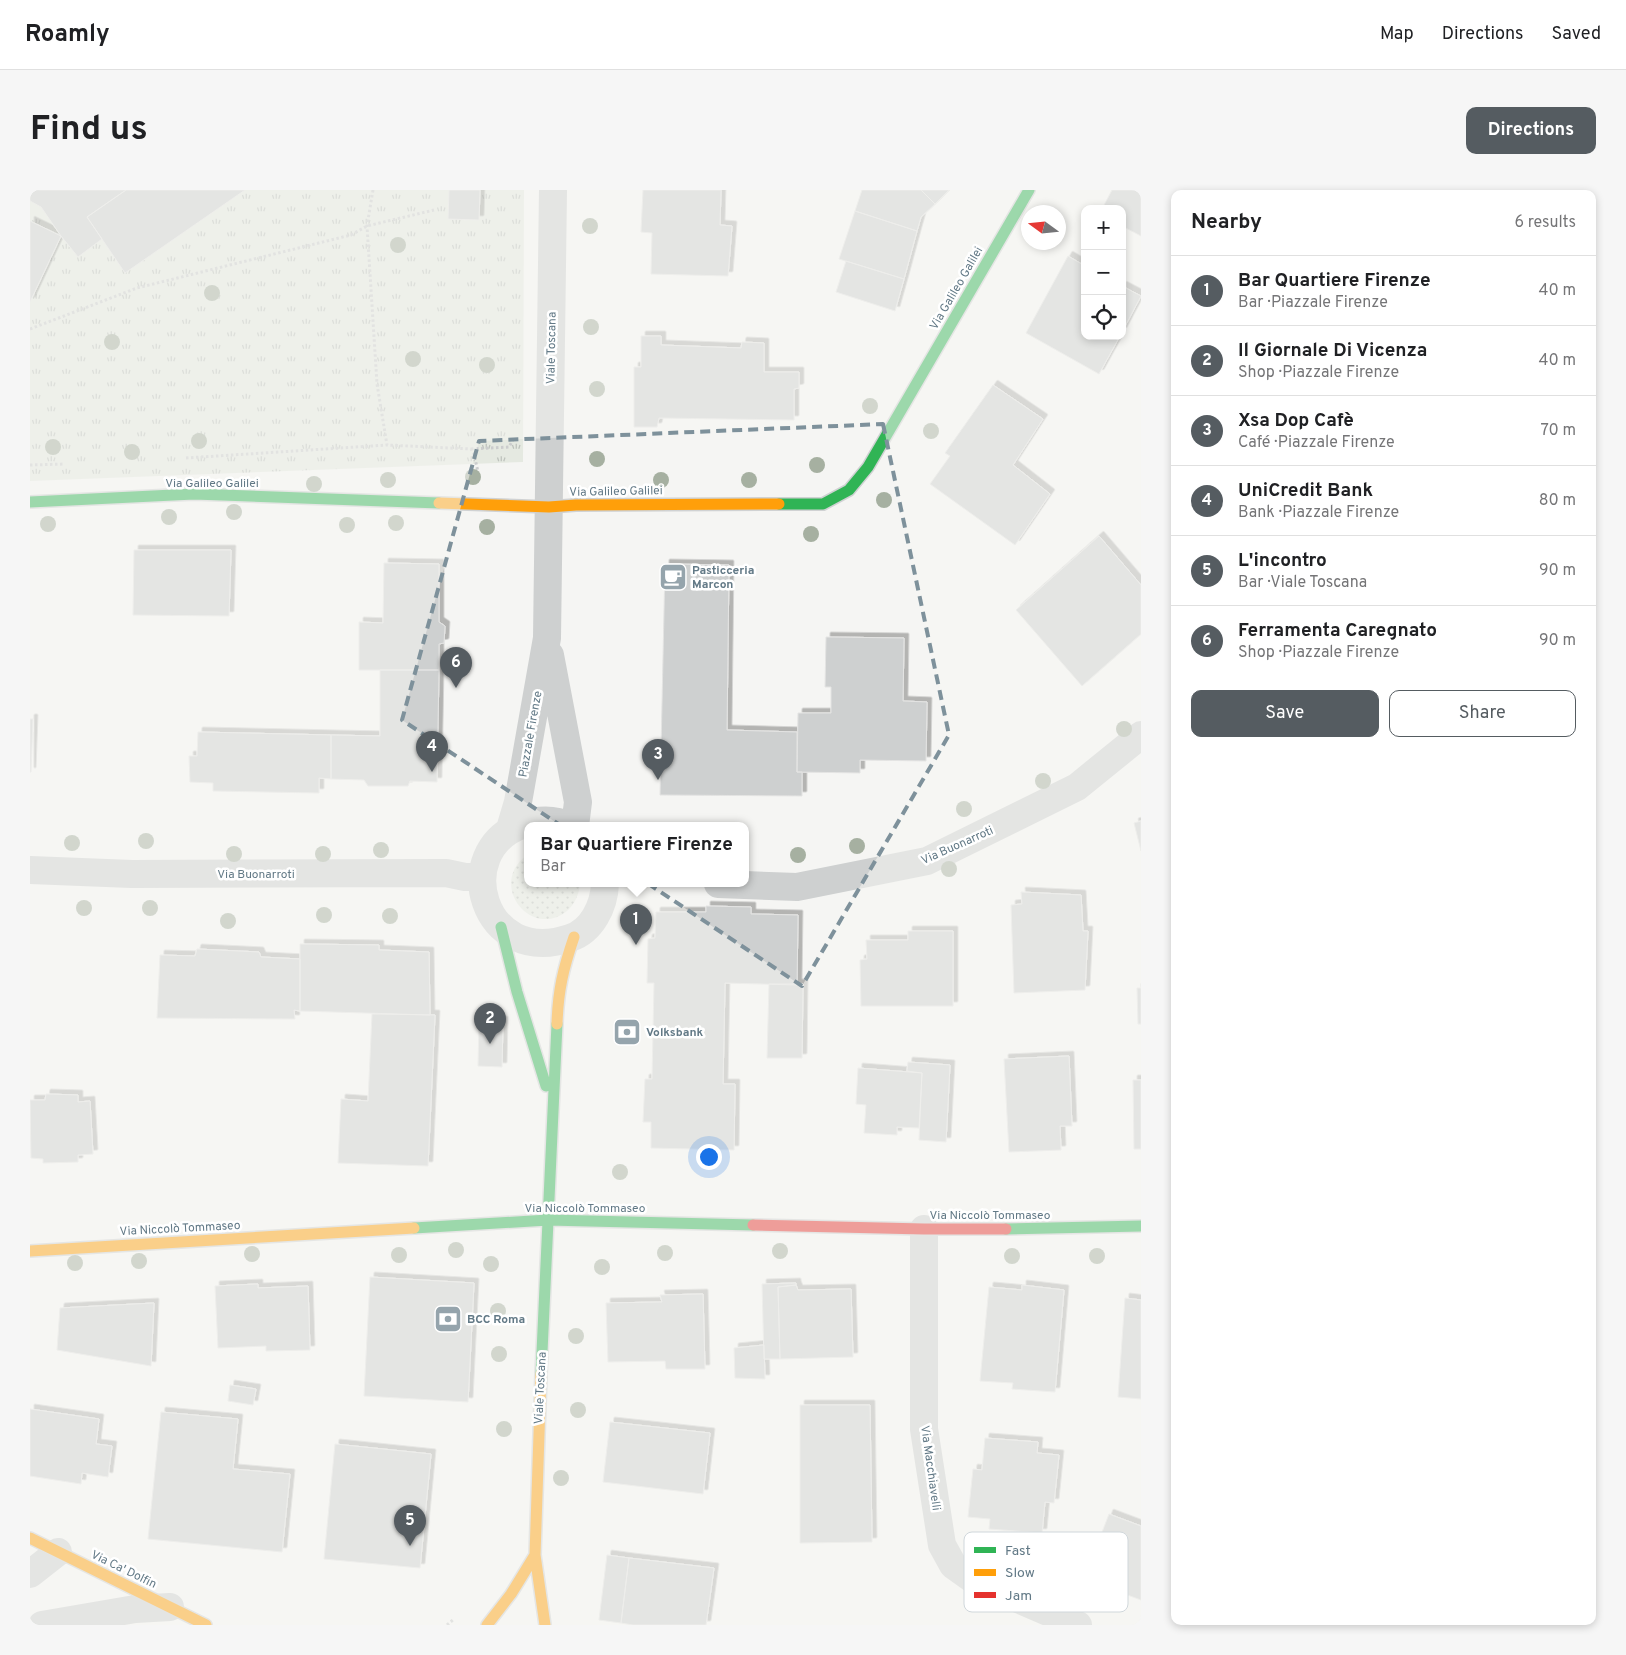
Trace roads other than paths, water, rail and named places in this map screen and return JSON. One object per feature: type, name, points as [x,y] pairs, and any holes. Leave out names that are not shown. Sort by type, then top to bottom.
[{"type":"street","name":"Viale Toscana","points":[[549,507],[553,190]]},
{"type":"street","name":"Via Galileo Galilei","points":[[30,502],[194,494],[549,507],[576,504],[822,504],[849,490],[868,467],[1029,190]]},
{"type":"street","name":"Piazzale Firenze","points":[[510,829],[518,802],[547,638],[549,507]]},
{"type":"street","name":"Piazzale Firenze","points":[[547,638],[578,802],[576,822]]},
{"type":"street","name":"Via Buonarroti","points":[[749,885],[797,887],[927,861],[1077,787],[1141,734]]},
{"type":"street","name":"Piazzale Firenze","points":[[528,822],[546,820],[561,822]]},
{"type":"street","name":"Piazzale Firenze","points":[[524,824],[510,829],[498,840],[486,860],[482,876],[484,898],[491,914],[501,927],[517,938],[536,944],[556,943],[574,937],[589,926],[599,911],[605,894],[605,887]]},
{"type":"street","name":"Via Buonarroti","points":[[30,870],[132,874],[446,873],[465,877],[482,876]]},
{"type":"street","name":"Piazzale Firenze","points":[[501,927],[517,992],[552,1104]]},
{"type":"street","name":"Piazzale Firenze","points":[[548,1220],[558,993],[566,959],[574,937]]},
{"type":"street","name":"Viale Toscana","points":[[545,1625],[535,1555],[548,1220]]},
{"type":"street","name":"Via Niccolò Tommaseo","points":[[30,1251],[548,1220],[924,1229],[1030,1230],[1141,1226]]},
{"type":"street","name":"Via Macchiavelli","points":[[924,1229],[924,1429],[942,1545],[954,1565],[964,1572]]},
{"type":"street","name":"Via Ca' Dolfin","points":[[30,1538],[206,1625]]},
{"type":"street","points":[[30,1574],[58,1552]]},
{"type":"street","name":"Viale Toscana","points":[[520,1599],[535,1555]]},
{"type":"street","points":[[487,1625],[511,1594],[535,1555]]},
{"type":"street","points":[[42,1625],[126,1610],[170,1607]]},
{"type":"street","name":"Via Macchiavelli","points":[[1048,1612],[1078,1625]]},
{"type":"place","name":"Pasticceria Marcon","points":[[673,577]]},
{"type":"place","name":"Ferramenta Caregnato","points":[[456,688]]},
{"type":"place","name":"UniCredit Bank","points":[[432,772]]},
{"type":"place","name":"Xsa Dop Cafè","points":[[658,780]]},
{"type":"place","name":"Bar Quartiere Firenze","points":[[636,945]]},
{"type":"place","name":"Volksbank","points":[[627,1032]]},
{"type":"place","name":"Il Giornale Di Vicenza","points":[[490,1044]]},
{"type":"place","name":"BCC Roma","points":[[448,1319]]},
{"type":"place","name":"L'incontro","points":[[410,1546]]}]
